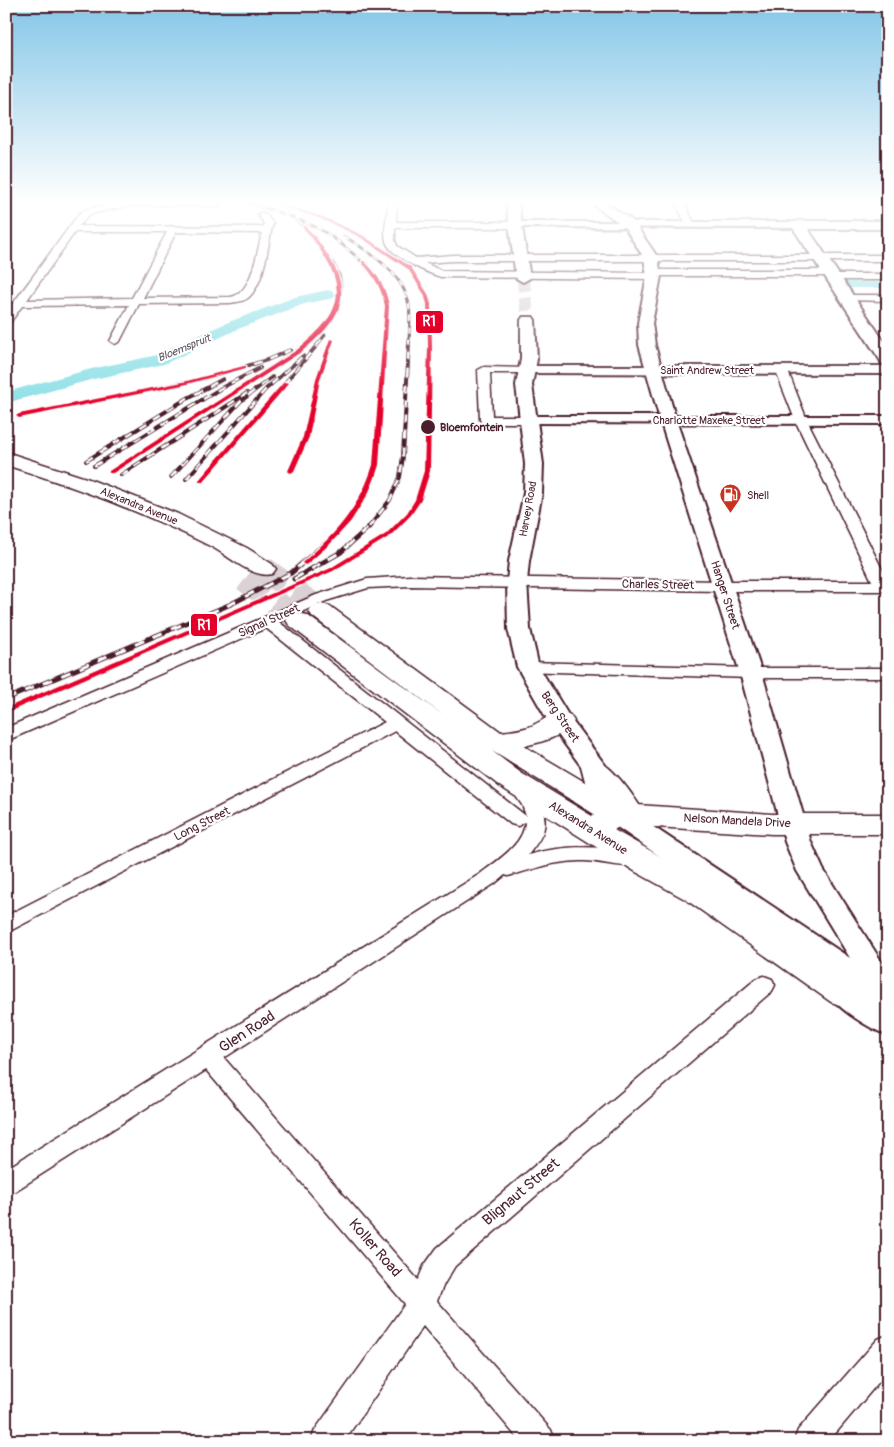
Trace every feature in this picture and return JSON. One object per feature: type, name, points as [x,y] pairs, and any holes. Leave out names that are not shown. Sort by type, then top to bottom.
[{"type":"highway","name":"Alexandra Avenue","points":[[6,458],[70,478],[180,523],[241,553],[255,574],[110,508],[6,470]]},
{"type":"highway","name":"Alexandra Avenue","points":[[614,819],[511,780],[309,616],[614,819],[648,864],[696,891],[843,992],[887,1003]]},
{"type":"highway","points":[[495,741],[530,737],[542,733],[560,720]]},
{"type":"highway","name":"Nelson Mandela Drive","points":[[614,819],[793,824],[888,824]]},
{"type":"main road","points":[[522,269],[523,276]]},
{"type":"main road","name":"Hanger Street","points":[[653,269],[645,334],[654,370],[721,586],[751,673],[798,842],[811,872],[870,966],[887,1003]]},
{"type":"main road","points":[[828,269],[888,360]]},
{"type":"main road","name":"Harvey Road","points":[[528,320],[530,353],[524,385],[530,420],[534,480],[517,582],[519,629],[528,667]]},
{"type":"main road","name":"Berg Street","points":[[528,667],[560,720],[593,765],[600,789],[614,819]]},
{"type":"main road","name":"Alexandra Avenue","points":[[614,819],[887,1003]]},
{"type":"street","points":[[6,321],[44,269]]},
{"type":"street","points":[[115,341],[153,269]]},
{"type":"street","points":[[19,303],[228,300],[243,297],[248,291],[257,269]]},
{"type":"street","points":[[428,269],[435,272],[454,275],[523,276],[660,269]]},
{"type":"street","points":[[647,269],[888,277]]},
{"type":"street","points":[[848,298],[888,298]]},
{"type":"street","points":[[781,369],[801,420],[885,586]]},
{"type":"street","points":[[526,370],[484,370],[486,420],[530,420]]},
{"type":"street","name":"Saint Andrew Street","points":[[526,370],[888,370]]},
{"type":"street","name":"Charlotte Maxeke Street","points":[[530,420],[888,420]]},
{"type":"street","name":"Signal Street","points":[[6,735],[321,598],[367,584],[410,581],[517,582]]},
{"type":"street","name":"Charles Street","points":[[517,582],[721,586],[885,586]]},
{"type":"street","points":[[268,621],[518,819]]},
{"type":"street","points":[[528,667],[751,673],[888,673]]},
{"type":"street","name":"Long Street","points":[[6,924],[397,723]]},
{"type":"street","name":"Glen Road","points":[[6,1183],[487,879],[522,851],[534,834],[536,821],[532,804],[511,780]]},
{"type":"street","name":"Glen Road","points":[[487,879],[524,862],[566,854],[592,852],[648,864]]},
{"type":"street","name":"Blignaut Street","points":[[326,1441],[422,1303],[434,1275],[446,1257],[764,985]]},
{"type":"street","name":"Koller Road","points":[[208,1056],[540,1441]]},
{"type":"street","points":[[809,1441],[888,1349]]},
{"type":"waterway","name":"Bloemspruit","points":[[844,285],[888,285]]},
{"type":"waterway","name":"Bloemspruit","points":[[6,398],[91,374],[158,360],[232,326],[300,300],[328,295]]},
{"type":"tunnel","points":[[523,278],[528,320]]},
{"type":"tunnel","points":[[264,569],[321,611]]},
{"type":"tunnel","points":[[245,579],[298,620]]},
{"type":"railway","points":[[307,344],[329,320],[339,301],[341,291],[336,269]]},
{"type":"railway","points":[[368,269],[381,283],[386,297],[386,344]]},
{"type":"railway","points":[[389,269],[406,293],[410,320],[409,344]]},
{"type":"railway","points":[[410,269],[426,294],[429,304],[430,344]]},
{"type":"railway","points":[[318,344],[325,335]]},
{"type":"railway","points":[[330,344],[332,340]]},
{"type":"railway","points":[[111,472],[309,343]]},
{"type":"railway","points":[[201,481],[319,343]]},
{"type":"railway","points":[[291,471],[306,437],[318,379],[331,343]]},
{"type":"railway","points":[[341,527],[363,498],[376,465],[386,343]]},
{"type":"railway","points":[[369,527],[390,500],[400,477],[403,456],[409,343]]},
{"type":"railway","points":[[6,711],[331,570],[388,535],[409,514],[418,500],[427,471],[430,344]]},
{"type":"railway","points":[[19,416],[206,378],[267,360],[290,350]]},
{"type":"railway","points":[[186,479],[266,389],[303,356]]},
{"type":"railway","points":[[94,466],[223,387],[260,368]]},
{"type":"railway","points":[[171,477],[241,401],[272,377]]},
{"type":"railway","points":[[86,461],[186,399],[223,379]]},
{"type":"railway","points":[[121,475],[247,393]]},
{"type":"railway","points":[[6,699],[231,604],[291,573],[337,533],[342,526]]},
{"type":"railway","points":[[294,579],[341,552],[369,527]]},
{"type":"transit line","name":"R1","points":[[111,472],[299,351],[313,340],[324,329],[338,306],[340,294],[334,269]]},
{"type":"transit line","name":"R1","points":[[305,563],[328,543],[348,520],[365,494],[376,465],[387,306],[379,282],[370,269]]},
{"type":"transit line","name":"R1","points":[[6,711],[331,570],[388,535],[409,514],[418,500],[427,471],[430,347],[429,304],[426,294],[410,269]]},
{"type":"transit line","name":"R1","points":[[291,471],[306,437],[318,379],[332,340]]},
{"type":"transit line","name":"R1","points":[[19,416],[183,383],[244,367]]},
{"type":"transit line","name":"R1","points":[[201,481],[286,383]]},
{"type":"place","name":"Bloemfontein","points":[[428,427]]},
{"type":"place","name":"Shell","points":[[731,514]]}]
